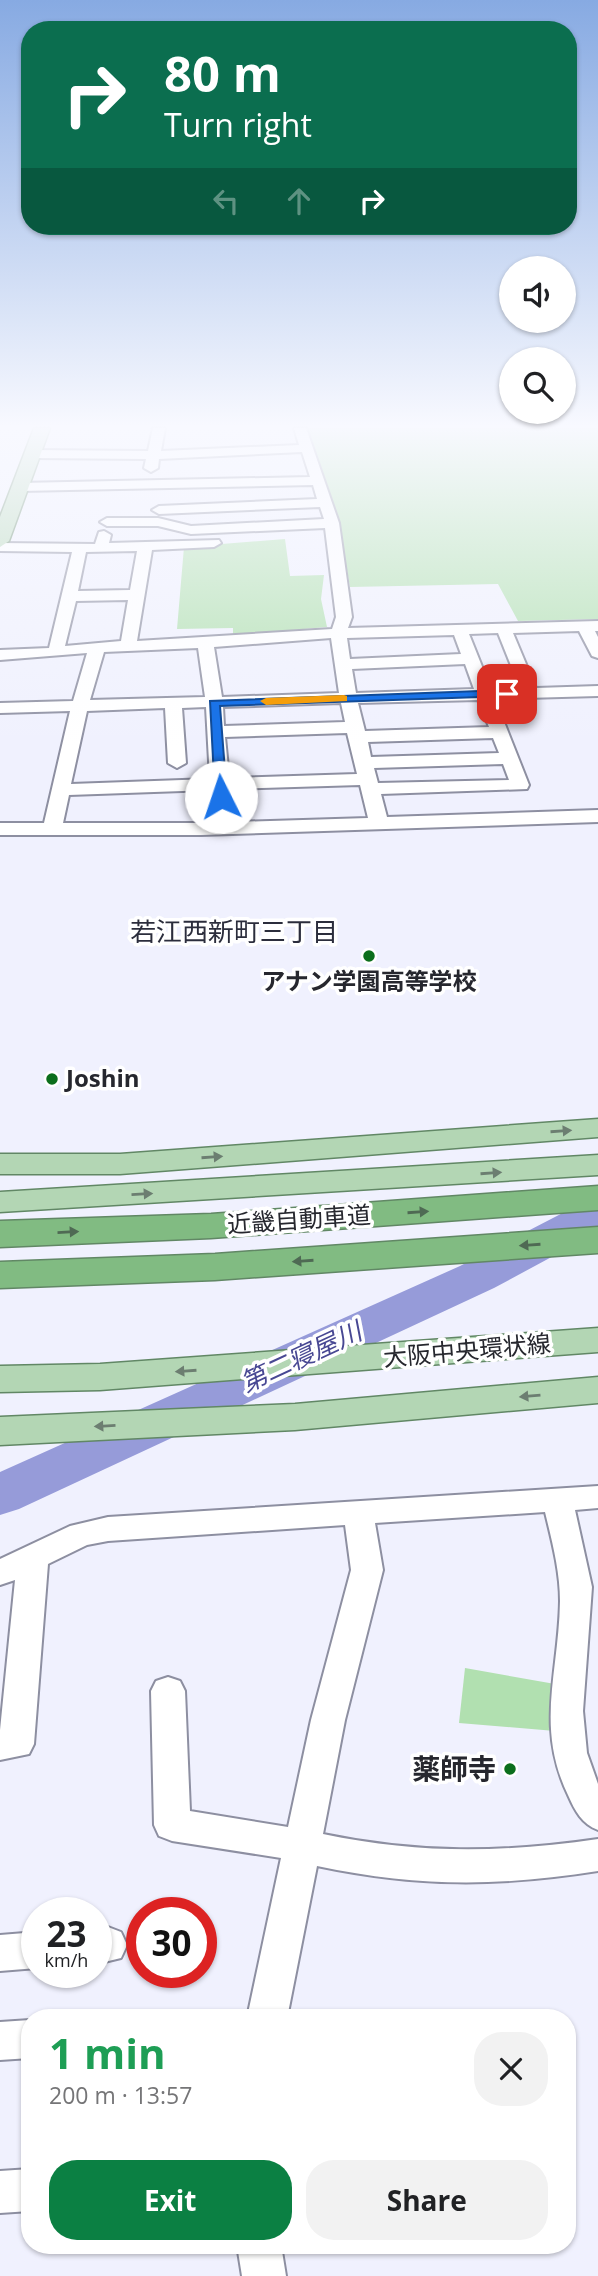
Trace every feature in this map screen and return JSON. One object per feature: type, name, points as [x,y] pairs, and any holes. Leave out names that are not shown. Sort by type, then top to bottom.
[{"type":"highway","name":"近畿自動車道","points":[[0,1234],[211,1226],[598,1198]]},
{"type":"highway","name":"近畿自動車道","points":[[0,1275],[215,1267],[598,1240]]},
{"type":"main road","points":[[0,1164],[120,1164],[598,1128]]},
{"type":"main road","points":[[0,1202],[598,1165]]},
{"type":"main road","name":"大阪中央環状線","points":[[0,1379],[100,1377],[401,1357],[598,1340]]},
{"type":"main road","points":[[0,1431],[295,1417],[598,1390]]},
{"type":"street","points":[[101,548],[104,534]]},
{"type":"street","points":[[0,547],[145,548],[282,538],[281,534]]},
{"type":"street","points":[[333,534],[344,617],[338,633],[348,699],[379,824]]},
{"type":"street","points":[[56,652],[79,548]]},
{"type":"street","points":[[128,645],[145,548]]},
{"type":"street","points":[[69,596],[136,595]]},
{"type":"street","points":[[0,655],[338,633],[592,626],[598,653]]},
{"type":"street","points":[[503,627],[530,693]]},
{"type":"street","points":[[368,777],[520,785],[459,628]]},
{"type":"street","points":[[393,631],[404,662]]},
{"type":"street","points":[[205,643],[214,703],[221,791]]},
{"type":"street","points":[[52,830],[79,708],[97,647]]},
{"type":"street","points":[[343,664],[470,659]]},
{"type":"street","points":[[216,732],[357,732],[427,715],[485,694],[598,691]]},
{"type":"street","points":[[0,708],[348,699],[499,732]]},
{"type":"street","points":[[173,704],[177,763]]},
{"type":"street","points":[[60,790],[221,791],[368,777],[510,758]]},
{"type":"street","points":[[0,830],[379,824],[598,816]]},
{"type":"street","points":[[0,1573],[81,1534],[108,1529],[598,1497]]},
{"type":"street","points":[[557,1500],[587,1603],[564,1712],[570,1754],[594,1803]]},
{"type":"street","points":[[269,2009],[328,1720],[367,1570],[358,1512]]},
{"type":"street","points":[[0,1745],[17,1744],[33,1557]]},
{"type":"street","points":[[168,1691],[172,1825],[221,1828],[376,1861],[446,1868],[551,1862],[598,1855]]},
{"type":"street","points":[[0,1953],[21,1951]]},
{"type":"street","points":[[0,2041],[21,2040]]},
{"type":"street","points":[[0,2192],[21,2191]]},
{"type":"street","points":[[260,2254],[264,2276]]},
{"type":"green space","points":[[341,534],[598,534],[598,619],[518,621],[498,584],[350,587]]},
{"type":"green space","points":[[285,539],[290,576],[324,575],[321,599],[327,627],[233,635],[233,628],[177,629],[184,547]]},
{"type":"green space","points":[[465,1668],[555,1684],[555,1731],[459,1723]]},
{"type":"waterway","name":"第二寝屋川","points":[[0,1495],[477,1277],[598,1213]]},
{"type":"slow traffic","points":[[266,701],[344,699]]},
{"type":"place","name":"アナン学園高等学校","points":[[369,956]]},
{"type":"place","name":"Joshin","points":[[52,1079]]},
{"type":"place","name":"薬師寺","points":[[510,1769]]},
{"type":"district","name":"若江西新町三丁目","points":[[234,932]]},
{"type":"route","points":[[221,797],[214,703],[507,694]]}]
